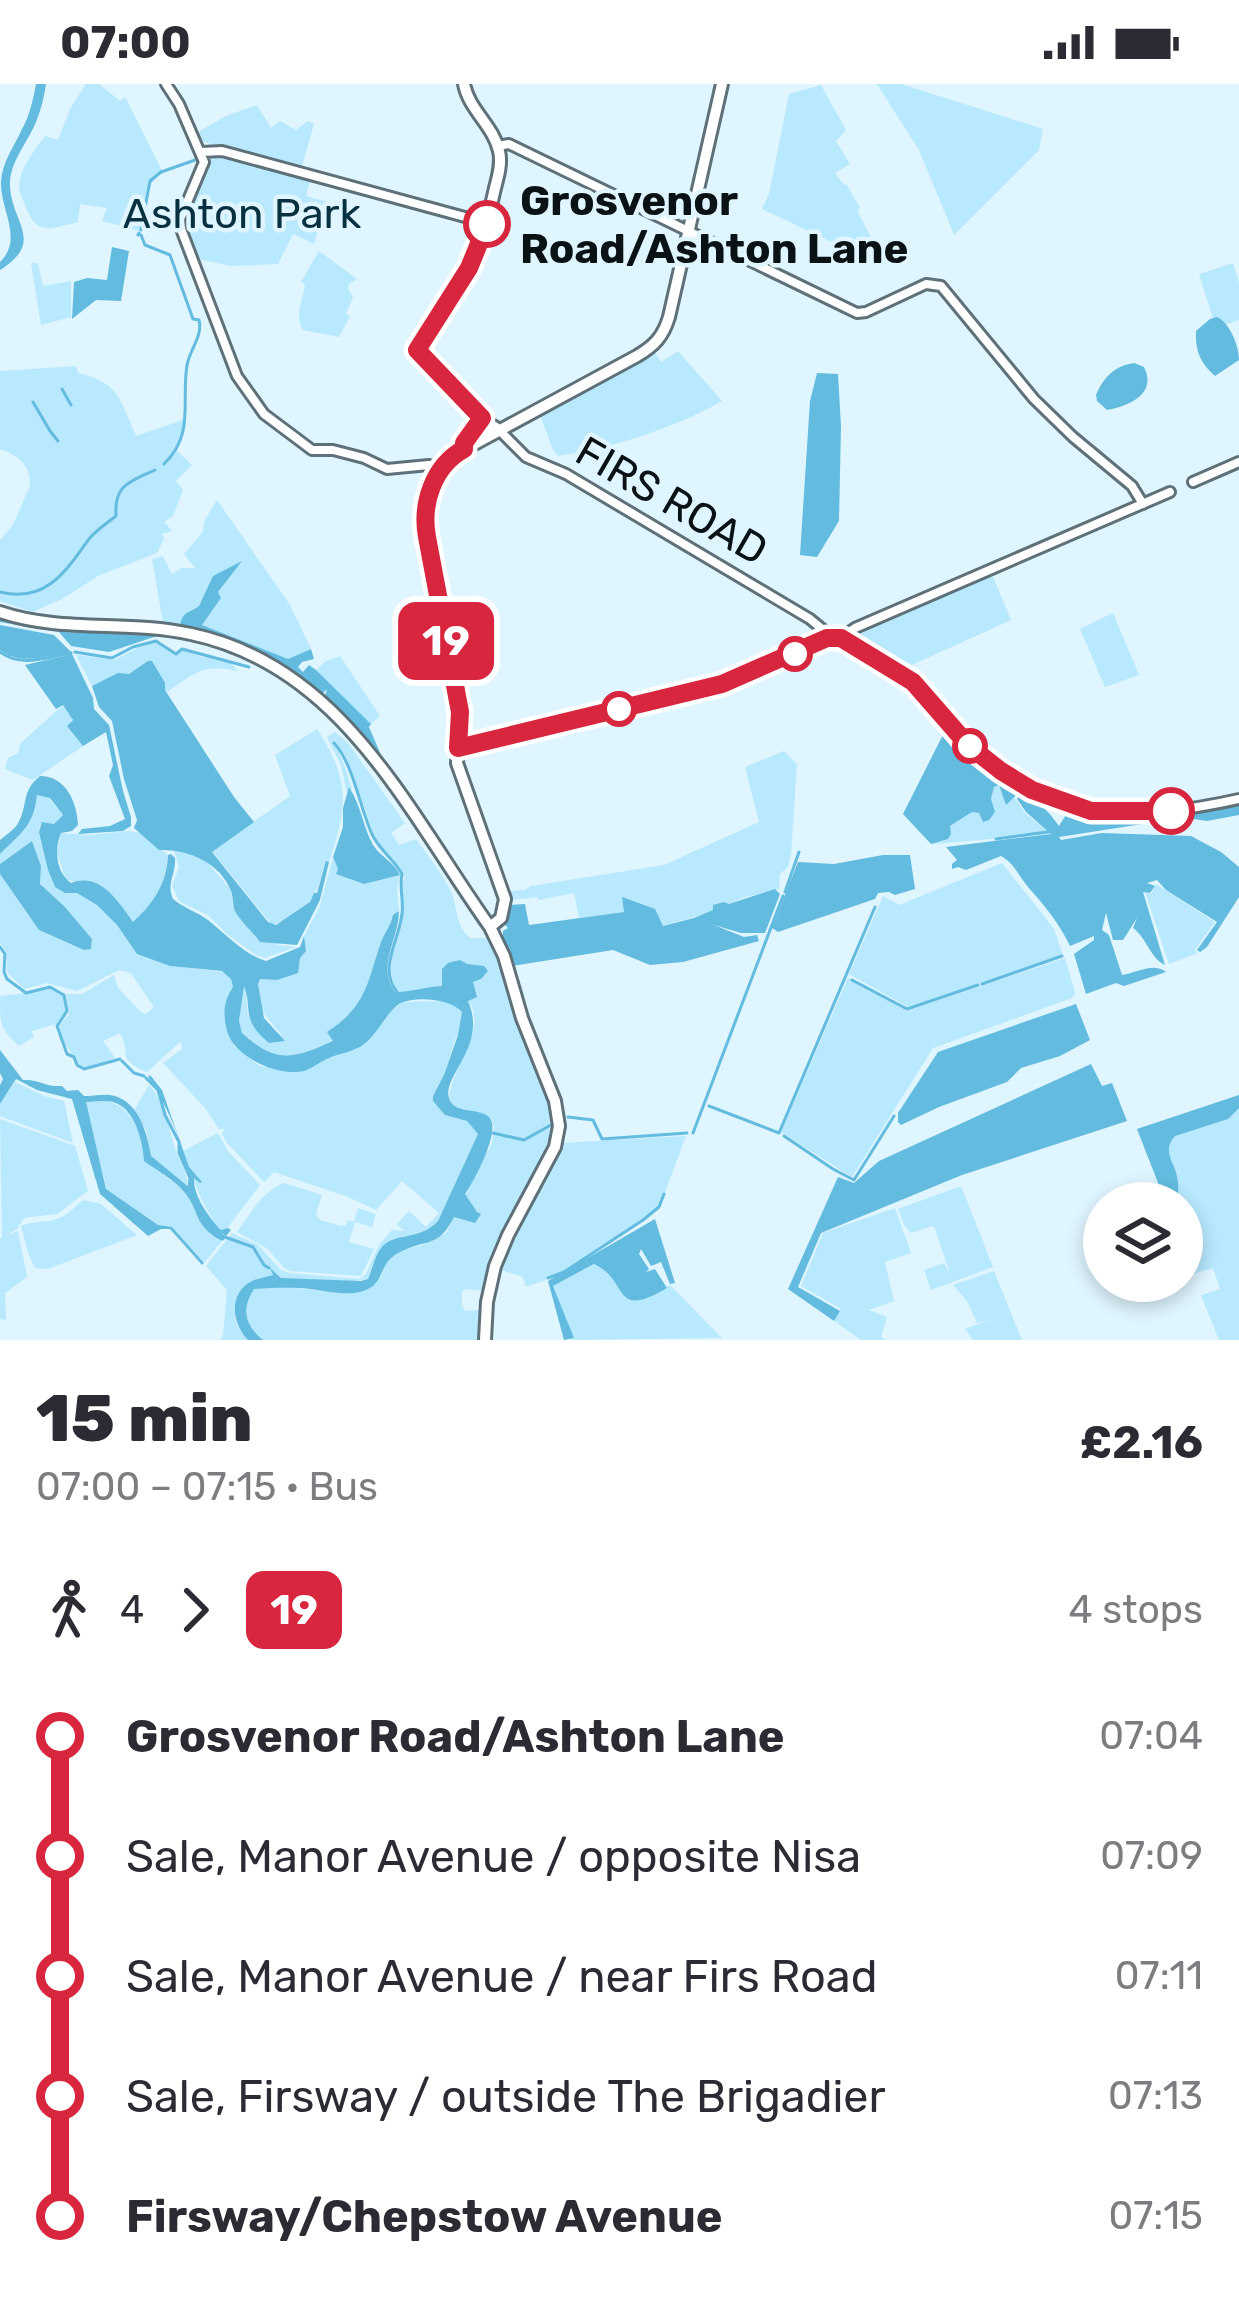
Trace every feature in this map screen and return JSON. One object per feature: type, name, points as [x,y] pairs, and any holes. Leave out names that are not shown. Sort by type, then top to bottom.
[{"type":"main road","points":[[464,84],[469,102],[497,146],[500,163],[487,224]]},
{"type":"main road","points":[[490,927],[503,914],[504,892],[457,763],[460,712],[424,521],[427,504],[440,468],[459,452],[658,341],[666,327],[722,84]]},
{"type":"main road","name":"FIRS ROAD","points":[[487,224],[469,268],[417,350],[499,430]]},
{"type":"main road","points":[[459,452],[482,418]]},
{"type":"main road","points":[[0,612],[52,624],[152,628],[195,635],[252,654],[285,672],[356,735],[490,927],[555,1100],[559,1126],[552,1153],[499,1256],[487,1302],[485,1340]]},
{"type":"street","points":[[166,84],[204,159],[181,229],[240,382],[260,410],[312,450],[364,458],[387,469],[440,468]]},
{"type":"street","points":[[497,146],[509,144],[859,313],[926,284],[940,286],[1034,399],[1132,486],[1143,504]]},
{"type":"street","points":[[200,152],[222,151],[487,224]]},
{"type":"street","name":"FIRS ROAD","points":[[499,430],[526,457],[566,474],[811,619],[827,638]]},
{"type":"street","points":[[1193,482],[1239,462]]},
{"type":"street","points":[[841,638],[1170,492]]},
{"type":"street","points":[[458,748],[722,684],[827,638],[841,638],[913,682],[990,763],[1053,799],[1112,812],[1176,810],[1239,800]]},
{"type":"green space","points":[[86,84],[99,84],[120,101],[125,97],[162,171],[150,185],[140,231],[102,221],[107,208],[80,204],[78,222],[43,228],[32,220],[23,200],[19,184],[26,163],[45,136],[58,140]]},
{"type":"green space","points":[[877,84],[901,84],[1043,129],[1039,150],[954,235],[919,150]]},
{"type":"green space","points":[[821,85],[846,130],[836,141],[850,164],[835,173],[860,208],[879,253],[859,255],[762,209],[789,94]]},
{"type":"green space","points":[[257,105],[271,128],[280,121],[296,130],[308,121],[314,124],[301,169],[201,141],[195,134]]},
{"type":"green space","name":"Ashton Park","points":[[218,152],[311,177],[306,196],[327,202],[314,244],[293,234],[278,264],[231,266],[198,259],[186,232],[188,208],[211,157]]},
{"type":"green space","points":[[319,251],[357,279],[349,284],[353,297],[346,314],[350,316],[339,337],[303,330],[300,324],[305,284],[301,282]]},
{"type":"green space","points":[[31,263],[38,263],[43,286],[71,281],[71,317],[41,325]]},
{"type":"green space","points":[[1233,263],[1239,283],[1239,320],[1216,328],[1199,274]]},
{"type":"green space","points":[[653,350],[661,362],[678,351],[722,401],[643,436],[558,456],[539,412]]},
{"type":"green space","points":[[76,366],[78,373],[103,382],[117,395],[136,436],[183,420],[176,450],[192,465],[176,481],[183,490],[173,516],[164,522],[172,531],[162,534],[157,553],[98,576],[32,612],[0,601],[0,540],[13,525],[30,486],[22,462],[0,449],[0,371]]},
{"type":"green space","points":[[217,500],[290,605],[311,649],[288,659],[202,625],[221,598],[218,592],[224,584],[214,576],[199,606],[180,627],[104,622],[163,623],[152,559],[163,556],[172,574],[195,568],[184,554],[202,533]]},
{"type":"green space","points":[[992,574],[1011,620],[903,669],[848,636]]},
{"type":"green space","points":[[1113,613],[1139,675],[1105,687],[1080,629]]},
{"type":"green space","points":[[157,642],[175,655],[185,649],[201,657],[227,659],[238,671],[200,671],[167,692],[130,675],[92,686],[76,655],[115,660]]},
{"type":"green space","points":[[340,656],[380,716],[371,724],[316,670]]},
{"type":"green space","points":[[63,705],[73,717],[68,727],[83,746],[33,780],[5,769],[20,744]]},
{"type":"green space","points":[[317,729],[340,778],[340,824],[329,862],[309,902],[295,915],[272,925],[212,851],[290,796],[275,755]]},
{"type":"green space","points":[[335,732],[405,823],[391,833],[399,845],[416,839],[447,885],[465,933],[470,938],[486,938],[493,947],[551,1098],[554,1128],[549,1149],[486,1291],[462,1292],[465,1311],[481,1313],[481,1340],[263,1340],[247,1316],[253,1289],[351,1293],[381,1278],[386,1261],[404,1249],[446,1233],[492,1143],[491,1118],[459,1109],[450,1099],[473,1030],[469,1002],[441,977],[443,986],[409,992],[398,991],[393,979],[405,877],[376,838],[352,773],[333,740],[352,790],[347,794],[341,765],[327,737]]},
{"type":"green space","points":[[784,751],[797,764],[791,854],[788,867],[780,874],[779,889],[662,926],[625,912],[579,918],[574,893],[510,900],[508,891],[664,865],[759,822],[745,767]]},
{"type":"green space","points":[[999,785],[1007,804],[1014,797],[1051,834],[931,844],[948,839],[950,826],[972,812],[979,813],[991,799],[993,787]]},
{"type":"green space","points":[[37,795],[47,796],[63,815],[54,824],[40,826],[55,887],[97,905],[137,954],[170,966],[224,972],[233,987],[234,1046],[260,1066],[304,1071],[356,1050],[403,1002],[443,1001],[462,1013],[444,1075],[445,1115],[467,1121],[478,1134],[475,1143],[438,1221],[422,1232],[384,1245],[368,1279],[348,1282],[281,1278],[274,1272],[257,1279],[236,1308],[236,1323],[248,1340],[220,1340],[227,1290],[206,1266],[232,1233],[258,1245],[289,1273],[360,1279],[392,1230],[404,1231],[397,1224],[409,1211],[426,1227],[439,1213],[402,1181],[376,1210],[274,1172],[264,1182],[227,1143],[224,1129],[219,1129],[163,1063],[182,1049],[181,1041],[147,1072],[127,1059],[120,1033],[103,1041],[115,1058],[85,1068],[78,1064],[58,1027],[69,1014],[66,994],[82,994],[114,975],[118,988],[141,1012],[146,1014],[154,1007],[131,973],[119,970],[77,991],[47,983],[24,989],[7,972],[7,954],[0,943],[0,874],[39,930],[84,950],[92,944],[64,906],[40,884],[41,866],[32,841],[0,864],[0,854],[30,822]]},
{"type":"green space","points":[[61,833],[141,833],[168,855],[157,892],[133,923],[104,893],[66,880],[57,852]]},
{"type":"green space","points":[[174,851],[204,858],[230,889],[235,910],[277,945],[296,947],[265,958],[256,955],[208,915],[180,902],[172,886],[179,867]]},
{"type":"green space","points":[[333,857],[353,880],[370,882],[400,875],[399,911],[393,915],[358,1003],[328,1032],[334,1041],[296,1055],[275,1054],[242,1033],[244,976],[248,1015],[283,1036],[263,1011],[259,979],[278,980],[306,951],[304,936],[320,906]]},
{"type":"green space","points":[[1002,863],[1054,929],[1063,955],[908,1007],[849,974],[883,896],[899,905]]},
{"type":"green space","points":[[1156,884],[1215,922],[1195,950],[1198,953],[1169,964],[1145,892],[1151,894]]},
{"type":"green space","points":[[1065,958],[1075,993],[1072,998],[933,1048],[852,1177],[781,1132],[848,978],[907,1011]]},
{"type":"green space","points":[[50,988],[64,996],[66,1011],[56,1024],[32,1031],[34,1037],[19,1046],[2,1025],[0,996]]},
{"type":"green space","points":[[15,1082],[64,1101],[73,1143],[0,1116],[0,1104]]},
{"type":"green space","points":[[149,1085],[162,1107],[188,1185],[150,1156],[146,1130],[134,1111]]},
{"type":"green space","points":[[1239,1095],[1239,1340],[1219,1340],[1203,1300],[1203,1294],[1220,1289],[1213,1268],[1203,1271],[1203,1182],[1158,1182],[1137,1129]]},
{"type":"green space","points":[[107,1101],[124,1109],[135,1124],[144,1161],[181,1189],[201,1224],[222,1241],[204,1263],[172,1227],[158,1225],[107,1190],[85,1102]]},
{"type":"green space","points":[[0,1119],[75,1146],[88,1191],[57,1214],[24,1218],[5,1236],[18,1231],[27,1277],[5,1293],[6,1320],[0,1319]]},
{"type":"green space","points":[[218,1133],[260,1185],[225,1231],[203,1202],[183,1151]]},
{"type":"green space","points":[[686,1136],[659,1208],[548,1279],[526,1287],[523,1277],[498,1269],[562,1143]]},
{"type":"green space","points":[[284,1183],[322,1195],[316,1214],[320,1220],[341,1226],[348,1220],[354,1222],[358,1208],[376,1214],[372,1227],[355,1222],[349,1242],[374,1249],[361,1276],[290,1271],[268,1249],[237,1232],[263,1197]]},
{"type":"green space","points":[[961,1186],[993,1267],[931,1290],[924,1270],[944,1263],[950,1273],[935,1229],[911,1233],[898,1209]]},
{"type":"green space","points":[[83,1200],[101,1204],[137,1235],[48,1269],[35,1268],[21,1226],[60,1218]]},
{"type":"green space","points":[[895,1208],[911,1253],[885,1262],[894,1301],[869,1310],[887,1317],[881,1337],[886,1340],[861,1340],[834,1321],[841,1309],[801,1286],[823,1233]]},
{"type":"green space","points":[[607,1263],[645,1298],[670,1285],[722,1338],[570,1340],[573,1337],[553,1286],[595,1264]]},
{"type":"green space","points":[[994,1271],[1022,1340],[973,1340],[965,1329],[989,1320],[977,1323],[953,1285]]},
{"type":"shaded area","points":[[36,84],[46,84],[41,108],[10,185],[24,240],[14,260],[0,270],[11,234],[2,175]]},
{"type":"shaded area","points":[[112,247],[129,251],[121,301],[96,300],[72,319],[74,282],[107,280]]},
{"type":"shaded area","points":[[1217,317],[1233,336],[1239,360],[1215,376],[1200,356],[1196,331]]},
{"type":"shaded area","points":[[1134,363],[1144,367],[1144,391],[1133,401],[1107,410],[1097,401],[1099,389],[1115,370]]},
{"type":"shaded area","points":[[817,373],[838,374],[841,426],[839,521],[817,557],[800,555],[810,401]]},
{"type":"shaded area","points":[[242,561],[218,592],[221,598],[202,625],[288,659],[311,649],[314,659],[298,667],[303,672],[309,665],[316,670],[371,724],[387,769],[325,696],[327,689],[322,694],[262,655],[180,627],[184,615],[199,606],[213,576]]},
{"type":"shaded area","points":[[0,615],[63,629],[61,632],[163,634],[109,652],[71,646],[59,632],[0,622]]},
{"type":"shaded area","points":[[0,625],[54,635],[71,652],[34,659],[8,655],[0,650]]},
{"type":"shaded area","points":[[72,654],[94,709],[109,725],[131,817],[131,826],[123,831],[78,834],[125,819],[109,776],[113,765],[106,732],[83,746],[67,726],[73,720],[63,705],[56,709],[25,665]]},
{"type":"shaded area","points":[[148,661],[254,822],[212,852],[268,922],[276,925],[310,902],[329,862],[320,900],[297,945],[260,942],[235,911],[231,891],[219,872],[191,855],[159,850],[134,828],[137,820],[112,721],[99,707],[92,686],[118,673],[129,674]]},
{"type":"shaded area","points":[[948,725],[966,745],[1026,786],[1006,805],[999,785],[994,787],[995,812],[989,820],[983,822],[979,813],[972,812],[950,826],[948,839],[931,844],[903,814]]},
{"type":"shaded area","points":[[40,776],[63,785],[75,808],[78,825],[61,833],[59,839],[62,873],[71,883],[99,885],[133,922],[158,892],[171,854],[175,858],[173,899],[250,954],[266,961],[300,947],[304,936],[306,951],[298,973],[277,980],[260,979],[258,984],[264,1018],[285,1041],[269,1043],[254,1027],[244,986],[242,1033],[265,1050],[296,1055],[333,1041],[327,1032],[358,1003],[393,915],[399,911],[388,962],[395,992],[442,986],[442,969],[448,963],[460,960],[484,966],[488,971],[473,982],[477,997],[468,1001],[473,1017],[469,1046],[449,1089],[456,1107],[484,1114],[492,1124],[485,1156],[465,1194],[481,1214],[475,1223],[454,1217],[438,1238],[394,1255],[377,1282],[359,1292],[254,1289],[247,1316],[263,1340],[248,1340],[236,1316],[236,1299],[246,1285],[273,1275],[270,1268],[281,1278],[361,1281],[368,1279],[384,1245],[438,1221],[478,1134],[467,1121],[445,1115],[433,1101],[462,1012],[442,1002],[408,1001],[396,1006],[360,1047],[307,1070],[282,1071],[258,1063],[238,1049],[227,1031],[225,1008],[233,987],[222,971],[170,966],[137,954],[97,905],[55,887],[39,832],[42,822],[54,824],[63,815],[50,798],[37,795],[30,822],[0,854],[0,840],[17,825],[30,788]]},
{"type":"shaded area","points":[[349,787],[373,845],[400,875],[364,884],[336,874],[333,857]]},
{"type":"shaded area","points":[[1021,793],[1037,801],[1059,826],[1069,810],[1076,817],[1085,817],[1085,813],[1110,820],[1239,804],[1239,815],[1207,821],[1168,820],[1059,837],[1102,833],[1191,836],[1239,867],[1239,897],[1200,952],[1217,922],[1157,880],[1147,883],[1155,886],[1150,893],[1143,892],[1165,965],[1133,928],[1137,918],[1123,940],[1113,940],[1106,913],[1102,930],[1109,935],[1122,975],[1150,968],[1166,972],[1086,994],[1074,954],[1094,936],[1070,946],[1046,908],[1001,856],[966,870],[952,869],[957,860],[946,847],[1051,834],[1026,812],[1017,799]]},
{"type":"shaded area","points":[[32,841],[41,866],[40,884],[92,939],[91,949],[39,930],[0,874],[0,864]]},
{"type":"shaded area","points":[[910,855],[915,889],[895,895],[878,893],[875,899],[778,932],[772,928],[798,862],[834,864]]},
{"type":"shaded area","points":[[775,889],[780,894],[765,933],[741,933],[714,925],[744,937],[757,935],[759,941],[683,962],[650,965],[613,950],[512,966],[503,943],[509,905],[525,904],[529,925],[624,912],[622,897],[655,909],[663,926],[694,918],[713,910],[713,905]]},
{"type":"shaded area","points":[[1076,1004],[1090,1040],[1021,1068],[1007,1082],[901,1125],[898,1122],[898,1113],[938,1052]]},
{"type":"shaded area","points":[[0,1050],[23,1080],[78,1090],[84,1096],[124,1100],[141,1121],[151,1156],[190,1188],[177,1134],[150,1075],[162,1090],[189,1167],[202,1182],[194,1178],[199,1199],[221,1230],[231,1230],[226,1236],[213,1228],[226,1238],[222,1241],[212,1235],[181,1188],[144,1161],[137,1129],[124,1108],[110,1102],[86,1102],[106,1189],[158,1225],[172,1227],[202,1265],[170,1229],[148,1236],[100,1194],[72,1099],[16,1079],[0,1104]]},
{"type":"shaded area","points":[[1091,1064],[1102,1086],[1112,1083],[1127,1121],[962,1175],[821,1233],[798,1287],[840,1311],[834,1321],[788,1289],[838,1177],[854,1183],[879,1161]]},
{"type":"shaded area","points":[[1239,1095],[1239,1108],[1228,1119],[1175,1136],[1169,1153],[1178,1182],[1158,1182],[1137,1129]]},
{"type":"shaded area","points":[[655,1219],[675,1283],[670,1284],[661,1262],[651,1266],[641,1249],[646,1272],[655,1269],[667,1288],[649,1297],[629,1299],[594,1264],[553,1286],[574,1338],[564,1340],[548,1281]]},
{"type":"waterway","points":[[141,230],[150,181],[198,159]]},
{"type":"waterway","points":[[141,235],[145,245],[170,255],[193,319],[200,326],[187,365],[183,430],[164,464]]},
{"type":"waterway","points":[[62,389],[71,405]]},
{"type":"waterway","points":[[33,402],[58,441]]},
{"type":"waterway","points":[[0,592],[29,593],[51,583],[92,535],[116,516],[125,486],[155,470]]},
{"type":"waterway","points":[[75,652],[112,658],[156,641],[176,654],[182,649],[249,667]]},
{"type":"waterway","points":[[0,652],[25,660],[71,653]]},
{"type":"waterway","points":[[334,743],[351,774],[372,834],[402,874],[402,914],[389,964],[397,992]]},
{"type":"waterway","points":[[996,839],[1178,819]]},
{"type":"waterway","points":[[991,843],[1000,854]]},
{"type":"waterway","points":[[785,892],[799,852]]},
{"type":"waterway","points":[[693,1133],[783,896]]},
{"type":"waterway","points":[[709,1106],[779,1133],[875,907]]},
{"type":"waterway","points":[[0,947],[7,979],[26,993],[50,987],[64,995],[67,1011],[57,1026],[67,1054],[77,1065],[84,1069],[120,1059]]},
{"type":"waterway","points":[[982,984],[1062,956]]},
{"type":"waterway","points":[[852,980],[907,1009],[978,985]]},
{"type":"waterway","points":[[122,1061],[144,1076]]},
{"type":"waterway","points":[[146,1078],[158,1090],[179,1142],[189,1188],[205,1217],[222,1236],[253,1247],[269,1268]]},
{"type":"waterway","points":[[784,1136],[854,1180],[894,1116]]},
{"type":"waterway","points":[[568,1117],[593,1120],[602,1139],[687,1133]]},
{"type":"waterway","points":[[493,1133],[524,1140],[551,1125]]},
{"type":"waterway","points":[[548,1278],[643,1220],[659,1207],[664,1194]]},
{"type":"bus line","name":"19","points":[[487,224],[469,268],[417,350],[482,418],[464,449],[440,468],[425,515],[460,712],[458,748],[722,684],[827,638],[841,638],[913,682],[968,745],[1032,790],[1091,811],[1171,811]]},
{"type":"place","name":"Grosvenor Road/Ashton Lane","points":[[487,224]]}]
